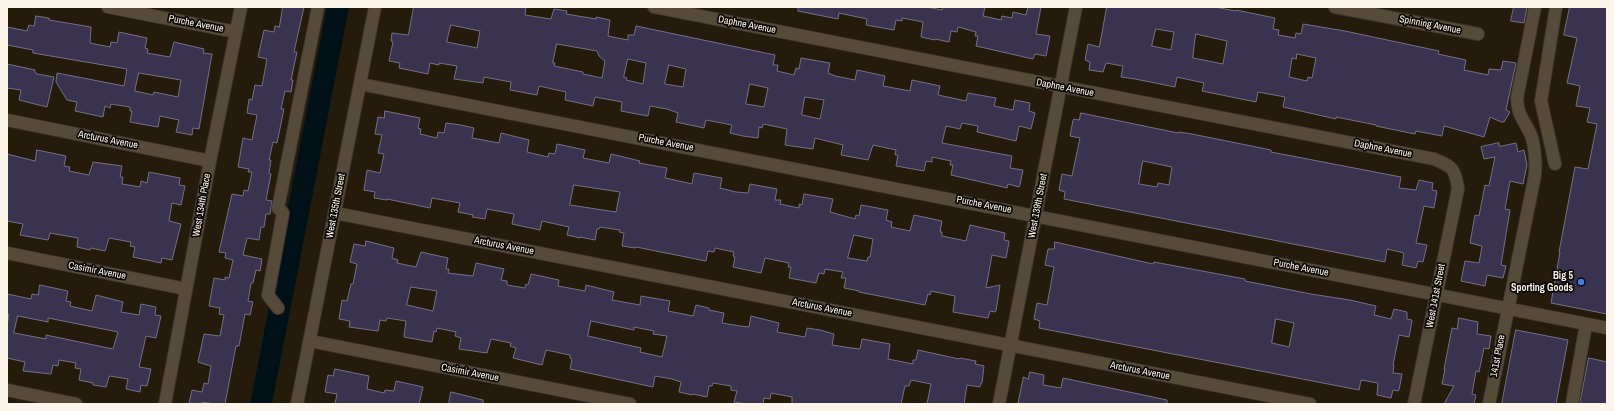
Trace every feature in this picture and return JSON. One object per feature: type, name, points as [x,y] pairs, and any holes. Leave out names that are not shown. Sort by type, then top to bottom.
[{"type":"street","name":"Purche Avenue","points":[[108,7],[236,32]]},
{"type":"street","name":"West 134th Place","points":[[165,404],[210,161],[241,7]]},
{"type":"street","points":[[278,308],[268,295],[283,213],[278,208],[318,7]]},
{"type":"street","name":"West 135th Street","points":[[297,404],[375,7]]},
{"type":"street","name":"Daphne Avenue","points":[[654,7],[1434,159],[1448,165],[1456,174],[1458,189]]},
{"type":"street","name":"West 139th Street","points":[[999,404],[1076,7]]},
{"type":"street","name":"Spinning Avenue","points":[[1335,7],[1478,34]]},
{"type":"street","name":"141st Place","points":[[1489,404],[1536,164],[1531,134],[1523,122],[1518,109],[1517,98],[1534,7]]},
{"type":"street","points":[[1555,164],[1542,101],[1556,7]]},
{"type":"street","name":"Purche Avenue","points":[[360,84],[1036,215],[1607,328]]},
{"type":"street","name":"Arcturus Avenue","points":[[7,120],[210,161]]},
{"type":"street","name":"West 141st Street","points":[[1414,404],[1458,189]]},
{"type":"street","name":"Arcturus Avenue","points":[[335,213],[1310,404]]},
{"type":"street","name":"Casimir Avenue","points":[[7,254],[186,288]]},
{"type":"street","points":[[1572,404],[1586,324]]},
{"type":"street","name":"Casimir Avenue","points":[[310,342],[630,404]]},
{"type":"street","points":[[7,390],[76,404]]},
{"type":"shaded area","points":[[327,7],[349,7],[272,404],[250,404],[269,307],[263,299],[265,289],[272,290]]},
{"type":"building","points":[[283,7],[304,7],[294,52],[297,52],[291,80],[293,80],[291,92],[285,91],[281,109],[284,109],[277,143],[273,142],[269,160],[271,160],[269,173],[271,174],[266,200],[272,201],[270,214],[266,214],[264,227],[261,227],[259,240],[247,238],[243,255],[262,259],[260,271],[256,270],[253,283],[251,283],[248,301],[253,302],[250,315],[245,314],[239,346],[236,346],[225,404],[202,402],[202,404],[189,403],[192,390],[202,392],[204,383],[208,384],[211,366],[198,362],[204,334],[220,336],[224,315],[219,314],[220,308],[209,306],[214,278],[225,280],[225,277],[229,278],[233,260],[225,258],[226,253],[219,252],[232,194],[243,196],[244,190],[248,191],[252,172],[248,172],[249,169],[238,167],[243,138],[252,140],[257,115],[247,113],[249,99],[252,100],[255,85],[262,86],[267,59],[258,57],[264,30],[274,32],[275,26],[279,27]]},
{"type":"building","points":[[414,7],[526,7],[525,15],[551,19],[554,9],[567,11],[566,14],[610,20],[608,36],[628,40],[628,35],[634,35],[636,26],[775,55],[773,65],[778,65],[777,71],[794,75],[796,68],[799,69],[801,58],[830,63],[828,73],[835,76],[855,80],[857,70],[885,76],[883,86],[910,91],[912,80],[940,86],[938,95],[966,101],[968,93],[996,98],[994,106],[1013,110],[1015,100],[1030,103],[1029,111],[1035,113],[1031,129],[1019,126],[1016,141],[977,132],[978,126],[962,123],[960,129],[946,126],[942,143],[1012,156],[1010,168],[1023,170],[1019,187],[1008,184],[1007,188],[951,175],[953,165],[950,165],[951,161],[932,157],[932,162],[926,161],[924,171],[896,166],[898,155],[895,155],[896,150],[873,145],[868,160],[841,155],[843,145],[815,138],[813,149],[785,145],[787,129],[763,124],[762,128],[759,127],[758,138],[743,136],[730,133],[732,125],[706,120],[704,128],[676,122],[678,113],[667,109],[650,106],[648,116],[621,111],[622,102],[595,97],[593,106],[565,100],[566,92],[539,86],[537,95],[510,90],[511,82],[484,77],[483,83],[454,79],[457,66],[430,63],[428,74],[399,68],[400,63],[389,61],[393,42],[391,41],[392,33],[408,35]],"holes":[[[451,25],[480,31],[477,48],[447,42]],[[557,44],[597,51],[599,56],[605,61],[602,78],[583,74],[583,72],[554,66],[555,63],[553,63]],[[628,59],[646,63],[643,84],[626,80],[627,78],[624,77]],[[669,65],[686,69],[683,87],[665,84]],[[750,84],[768,88],[764,107],[746,104]],[[805,97],[824,100],[820,119],[802,115]]]},
{"type":"building","points":[[799,7],[926,7],[942,10],[943,7],[985,7],[983,16],[1001,20],[1002,16],[1012,18],[1013,12],[1026,15],[1028,7],[1041,7],[1036,34],[1050,36],[1046,56],[1035,54],[1033,59],[976,46],[978,36],[975,36],[976,32],[958,27],[957,32],[951,31],[949,42],[921,37],[923,22],[902,18],[902,21],[896,20],[894,30],[866,25],[867,19],[839,13],[838,19],[798,11]]},
{"type":"building","points":[[1107,7],[1215,7],[1275,18],[1273,29],[1279,30],[1278,35],[1295,38],[1296,33],[1301,34],[1303,24],[1345,31],[1439,51],[1438,54],[1466,60],[1464,70],[1488,75],[1489,69],[1501,70],[1503,61],[1516,63],[1506,110],[1510,112],[1504,122],[1490,117],[1484,137],[1444,126],[1442,136],[1416,131],[1415,134],[1283,107],[1285,97],[1258,92],[1256,102],[1202,91],[1204,83],[1177,77],[1175,87],[1121,77],[1123,66],[1106,63],[1103,72],[1089,70],[1090,62],[1085,60],[1088,44],[1099,47]],"holes":[[[1156,29],[1174,32],[1171,50],[1152,46]],[[1196,34],[1227,41],[1223,64],[1193,58]],[[1297,54],[1316,58],[1312,78],[1308,77],[1307,81],[1289,77],[1292,58],[1296,59]]]},
{"type":"building","points":[[1514,7],[1527,7],[1524,23],[1511,21]]},
{"type":"building","points":[[1570,7],[1607,7],[1607,314],[1551,303],[1575,167],[1588,169],[1597,124],[1587,122],[1590,108],[1576,106],[1580,86],[1567,83],[1577,38],[1564,35]]},
{"type":"building","points":[[36,16],[49,18],[49,20],[91,27],[90,43],[110,47],[111,42],[117,43],[119,32],[147,38],[145,48],[148,49],[147,53],[170,57],[174,42],[204,49],[203,53],[212,54],[199,129],[193,128],[192,135],[176,132],[179,120],[160,116],[158,127],[130,122],[132,111],[130,111],[130,107],[111,104],[110,108],[105,106],[103,117],[75,111],[77,102],[67,100],[56,82],[57,73],[124,86],[127,69],[33,53],[33,50],[7,45],[7,27],[27,31],[29,25],[34,26]],"holes":[[[139,73],[181,80],[178,97],[154,92],[153,95],[135,91]]]},
{"type":"building","points":[[7,64],[35,70],[37,74],[54,77],[47,107],[19,100],[21,90],[7,88]]},
{"type":"building","points":[[385,111],[420,118],[418,128],[421,129],[420,134],[437,138],[438,132],[444,133],[446,123],[461,125],[474,128],[472,138],[499,143],[501,133],[529,140],[527,152],[548,157],[549,153],[555,154],[557,144],[585,150],[583,158],[609,163],[611,154],[640,161],[639,163],[667,168],[665,178],[692,184],[694,173],[722,178],[720,188],[736,192],[748,193],[750,184],[777,189],[775,200],[781,200],[780,204],[799,208],[799,204],[802,205],[804,194],[833,199],[830,212],[855,219],[856,215],[859,216],[861,205],[888,210],[886,220],[892,222],[891,227],[910,231],[914,215],[942,221],[940,232],[942,232],[942,236],[966,241],[970,225],[1005,233],[1004,240],[1009,241],[1006,258],[992,255],[986,288],[1000,285],[996,311],[990,311],[988,318],[953,312],[955,296],[931,291],[930,295],[928,294],[925,305],[859,292],[844,288],[846,278],[841,278],[843,272],[825,269],[824,274],[819,273],[816,283],[789,278],[791,267],[788,267],[789,263],[765,258],[761,273],[733,267],[735,257],[733,256],[734,252],[715,248],[714,252],[708,251],[706,261],[636,247],[622,246],[624,233],[619,232],[620,230],[600,227],[597,229],[595,240],[567,235],[569,227],[542,221],[540,230],[512,224],[514,214],[487,209],[485,219],[472,217],[473,215],[458,212],[460,203],[432,198],[430,208],[387,199],[374,198],[375,192],[364,190],[367,170],[380,173],[384,154],[378,153],[382,135],[375,134],[378,117],[384,118]],"holes":[[[574,185],[620,192],[616,212],[570,205]],[[854,235],[873,239],[870,257],[868,257],[867,261],[848,258]]]},
{"type":"building","points":[[1081,113],[1401,177],[1399,188],[1416,190],[1419,180],[1433,183],[1432,190],[1437,191],[1434,208],[1424,206],[1416,243],[1427,245],[1423,262],[1418,261],[1416,268],[1402,265],[1404,253],[1387,249],[1385,262],[1064,199],[1065,192],[1059,190],[1062,174],[1072,176],[1080,138],[1070,136],[1073,120],[1079,120]],"holes":[[[1143,161],[1172,167],[1169,185],[1158,183],[1157,187],[1139,184]]]},
{"type":"building","points":[[1499,143],[1499,146],[1502,146],[1516,143],[1518,152],[1524,150],[1527,165],[1523,184],[1510,181],[1505,209],[1510,210],[1501,265],[1506,266],[1503,278],[1487,275],[1485,286],[1461,281],[1465,261],[1479,263],[1482,246],[1470,243],[1475,215],[1479,216],[1485,185],[1489,186],[1495,157],[1484,159],[1481,147]]},
{"type":"building","points":[[37,150],[66,156],[64,166],[70,167],[69,171],[89,175],[93,162],[122,166],[120,177],[123,177],[122,184],[140,187],[141,181],[147,183],[149,172],[180,178],[179,185],[185,186],[181,205],[172,203],[169,221],[181,224],[172,260],[162,258],[161,263],[133,257],[135,247],[130,246],[131,242],[109,238],[105,251],[77,247],[78,238],[50,233],[48,240],[20,235],[23,224],[7,221],[7,154],[35,161]]},
{"type":"building","points":[[366,241],[394,248],[392,258],[398,260],[397,263],[416,267],[421,252],[448,258],[446,269],[449,269],[448,273],[473,276],[476,263],[504,269],[501,280],[507,281],[507,285],[525,288],[526,284],[528,285],[531,274],[559,280],[558,286],[585,291],[586,285],[614,292],[612,300],[640,305],[641,296],[670,301],[668,311],[693,316],[696,305],[709,308],[709,310],[724,313],[722,323],[749,327],[751,316],[779,323],[777,332],[805,337],[807,328],[820,330],[834,334],[832,345],[860,349],[862,339],[890,344],[888,359],[913,364],[913,360],[916,360],[918,350],[959,359],[976,361],[975,364],[984,366],[982,383],[980,387],[967,385],[964,404],[927,404],[931,384],[911,380],[909,386],[905,386],[901,404],[792,404],[792,397],[771,393],[770,399],[764,398],[763,404],[746,404],[734,402],[737,391],[731,390],[731,386],[713,383],[712,386],[709,386],[707,397],[692,395],[679,392],[681,382],[672,379],[655,376],[653,387],[570,369],[572,359],[570,358],[570,355],[546,350],[542,365],[513,358],[516,348],[510,346],[511,343],[491,339],[487,353],[459,349],[461,338],[455,336],[456,332],[437,328],[436,332],[434,331],[432,342],[404,337],[406,321],[387,318],[386,321],[380,320],[378,331],[349,327],[350,321],[339,319],[342,300],[347,301],[351,284],[353,284],[357,264],[350,262],[354,244],[365,246]],"holes":[[[411,287],[437,291],[433,311],[407,305]],[[591,321],[634,330],[634,327],[654,331],[653,334],[667,336],[662,357],[640,352],[641,348],[588,336]]]},
{"type":"building","points":[[1055,242],[1153,264],[1154,262],[1245,279],[1245,281],[1311,294],[1350,300],[1376,306],[1374,315],[1391,319],[1394,309],[1407,312],[1407,319],[1412,320],[1409,337],[1399,335],[1393,365],[1393,373],[1402,374],[1399,390],[1393,390],[1391,398],[1377,395],[1378,383],[1361,380],[1359,390],[1039,328],[1040,321],[1034,319],[1037,303],[1047,305],[1054,267],[1045,265],[1048,249],[1054,249]],"holes":[[[1276,319],[1294,323],[1289,347],[1272,343]]]},
{"type":"building","points":[[40,285],[68,291],[66,301],[71,302],[70,306],[92,311],[96,295],[123,302],[121,312],[139,315],[141,304],[156,307],[155,315],[161,316],[156,338],[146,336],[139,367],[151,369],[147,386],[141,385],[140,392],[126,389],[128,379],[110,376],[106,387],[93,385],[93,383],[79,380],[81,369],[75,368],[76,363],[59,360],[58,366],[53,365],[51,374],[23,371],[25,362],[7,358],[7,325],[9,314],[7,314],[7,294],[31,299],[32,294],[38,295]],"holes":[[[18,316],[48,322],[48,318],[118,332],[113,349],[46,335],[46,339],[14,333]]]},
{"type":"building","points":[[1459,318],[1478,322],[1477,334],[1491,336],[1489,349],[1484,348],[1479,372],[1476,371],[1472,394],[1476,395],[1474,404],[1444,404],[1454,386],[1442,384],[1452,328],[1457,329]]},
{"type":"building","points":[[1516,330],[1568,340],[1556,404],[1502,404]]},
{"type":"building","points":[[1589,358],[1607,362],[1607,404],[1580,404]]},
{"type":"building","points":[[335,369],[369,376],[367,389],[384,393],[385,390],[394,391],[396,381],[423,387],[419,404],[335,404],[337,394],[325,392],[328,375],[333,376]]},
{"type":"building","points":[[1030,372],[1044,375],[1043,385],[1061,388],[1063,378],[1167,400],[1167,404],[1018,403],[1023,377],[1028,379]]},
{"type":"building","points":[[451,392],[483,400],[483,404],[449,404]]},
{"type":"place","name":"Big 5 Sporting Goods","points":[[1581,282]]}]
